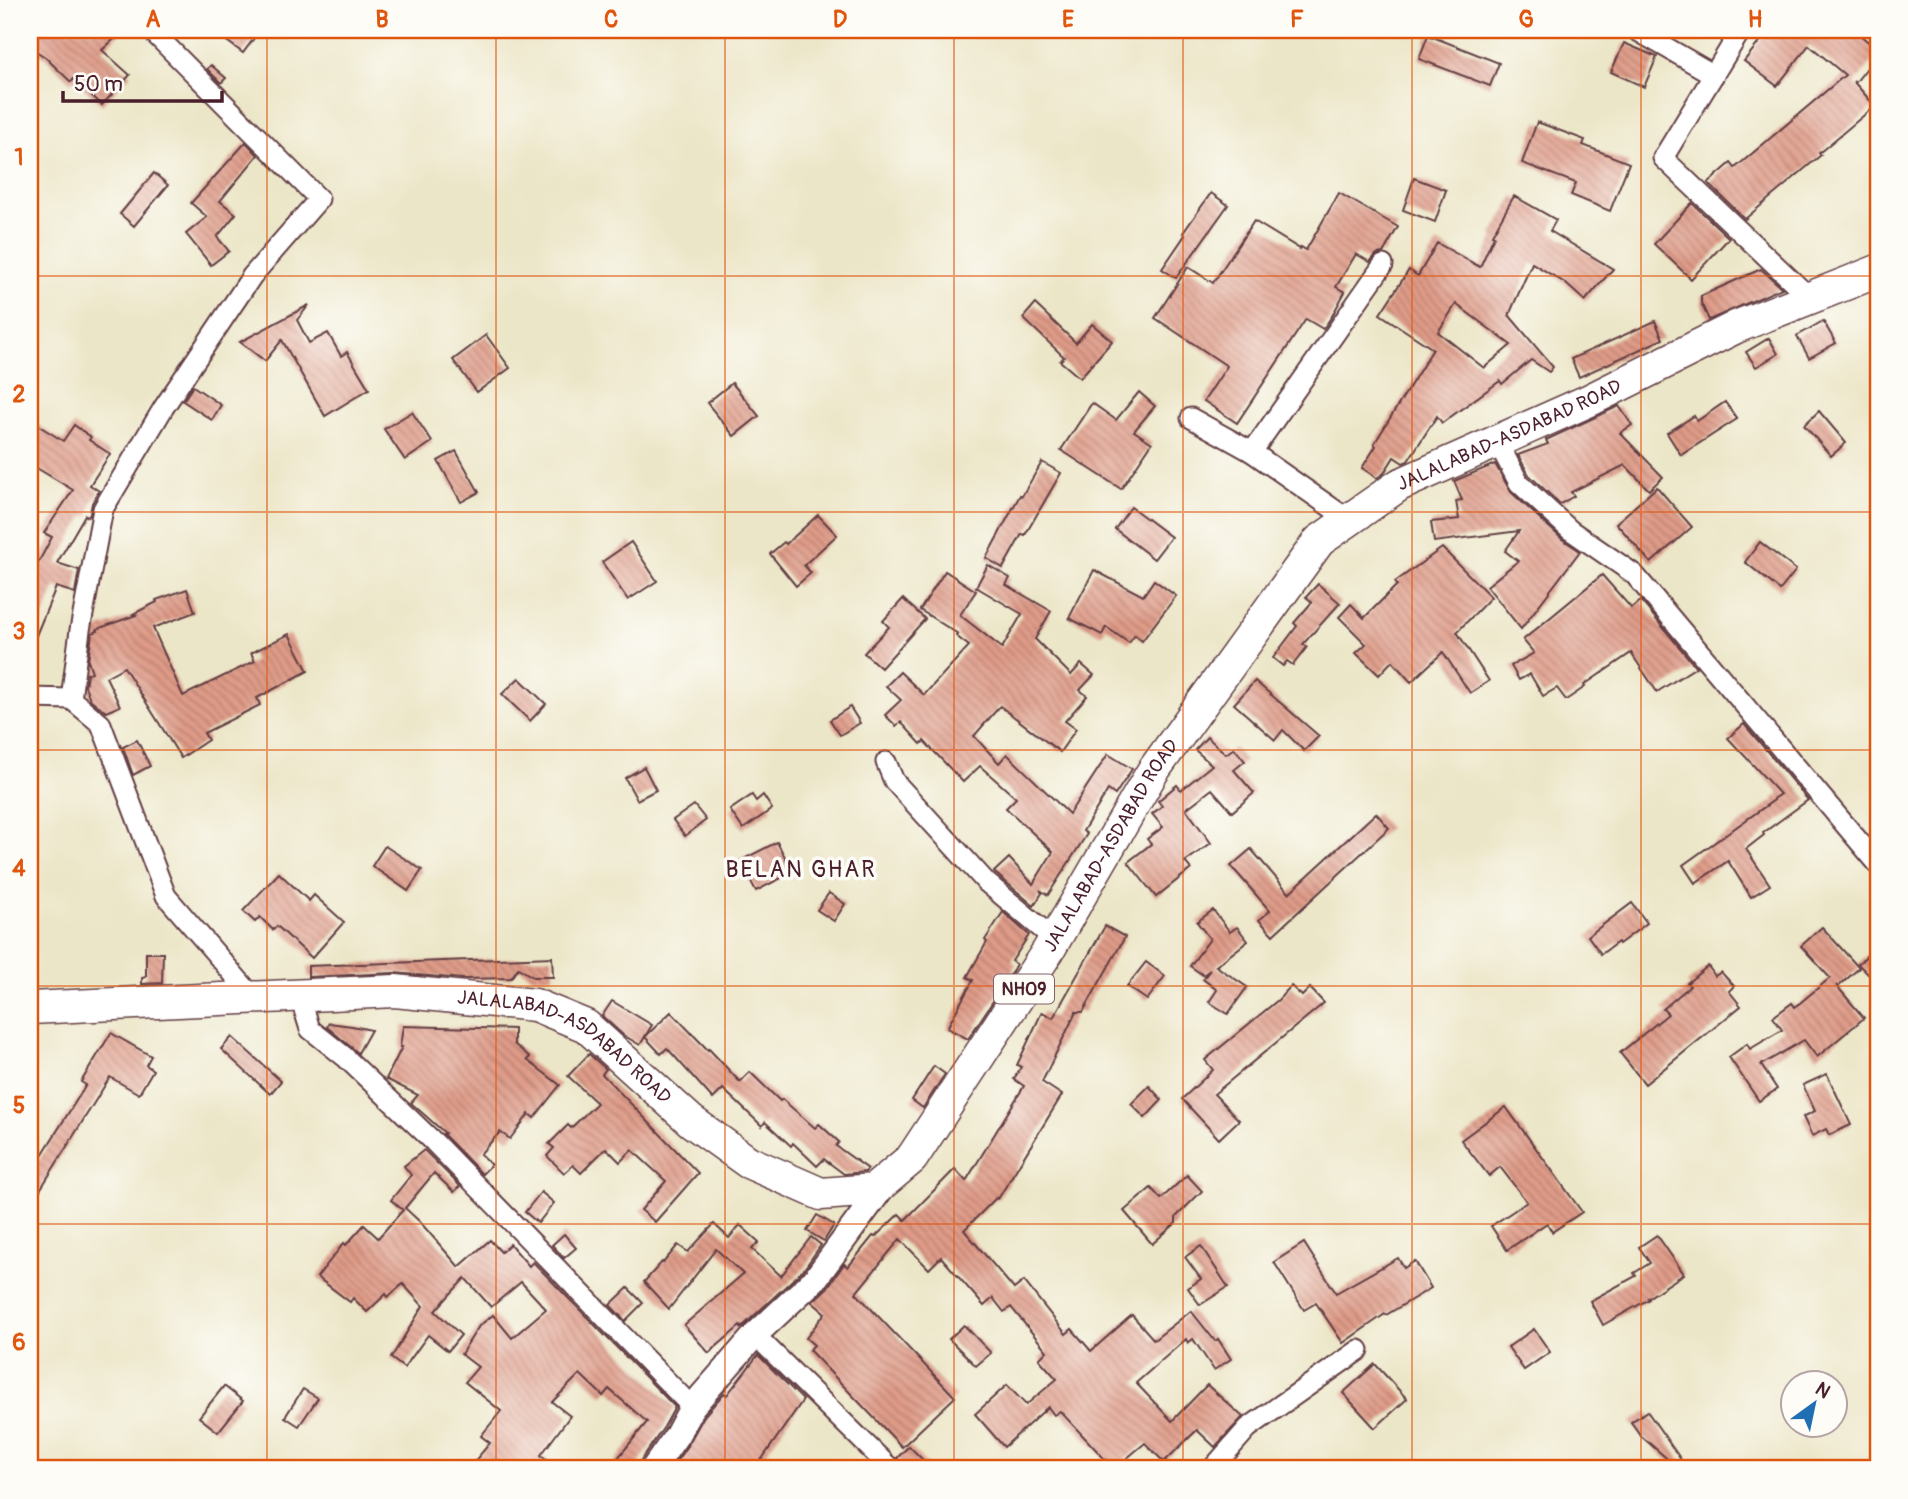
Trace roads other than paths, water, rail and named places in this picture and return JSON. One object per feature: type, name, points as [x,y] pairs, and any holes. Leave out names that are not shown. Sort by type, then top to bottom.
[{"type":"main road","name":"JALALABAD-ASDABAD ROAD","points":[[30,1008],[395,991],[535,1005],[586,1026],[691,1121],[748,1162],[821,1194],[874,1190],[912,1158],[1055,940],[1153,771],[1319,541],[1399,485],[1590,400],[1736,327],[1878,271]]},
{"type":"street","points":[[71,699],[80,630],[103,509],[164,407],[252,276],[318,199],[151,30]]},
{"type":"street","points":[[1636,30],[1714,75]]},
{"type":"street","points":[[1741,30],[1663,158],[1810,298]]},
{"type":"street","points":[[1252,452],[1383,265]]},
{"type":"street","points":[[1191,418],[1252,452],[1349,520]]},
{"type":"street","points":[[1498,443],[1519,484],[1570,530],[1634,574],[1878,864]]},
{"type":"street","points":[[30,698],[71,699],[101,724],[166,896],[254,998]]},
{"type":"street","points":[[887,762],[894,781],[986,882],[1055,940]]},
{"type":"street","points":[[300,997],[310,1029],[345,1057],[434,1142],[692,1407]]},
{"type":"street","points":[[653,1469],[677,1435],[692,1407],[755,1335],[815,1279],[892,1175]]},
{"type":"street","points":[[755,1335],[891,1469]]},
{"type":"street","points":[[1212,1469],[1248,1428],[1359,1350]]},
{"type":"district","name":"BELAN GHAR","points":[[801,869]]}]
